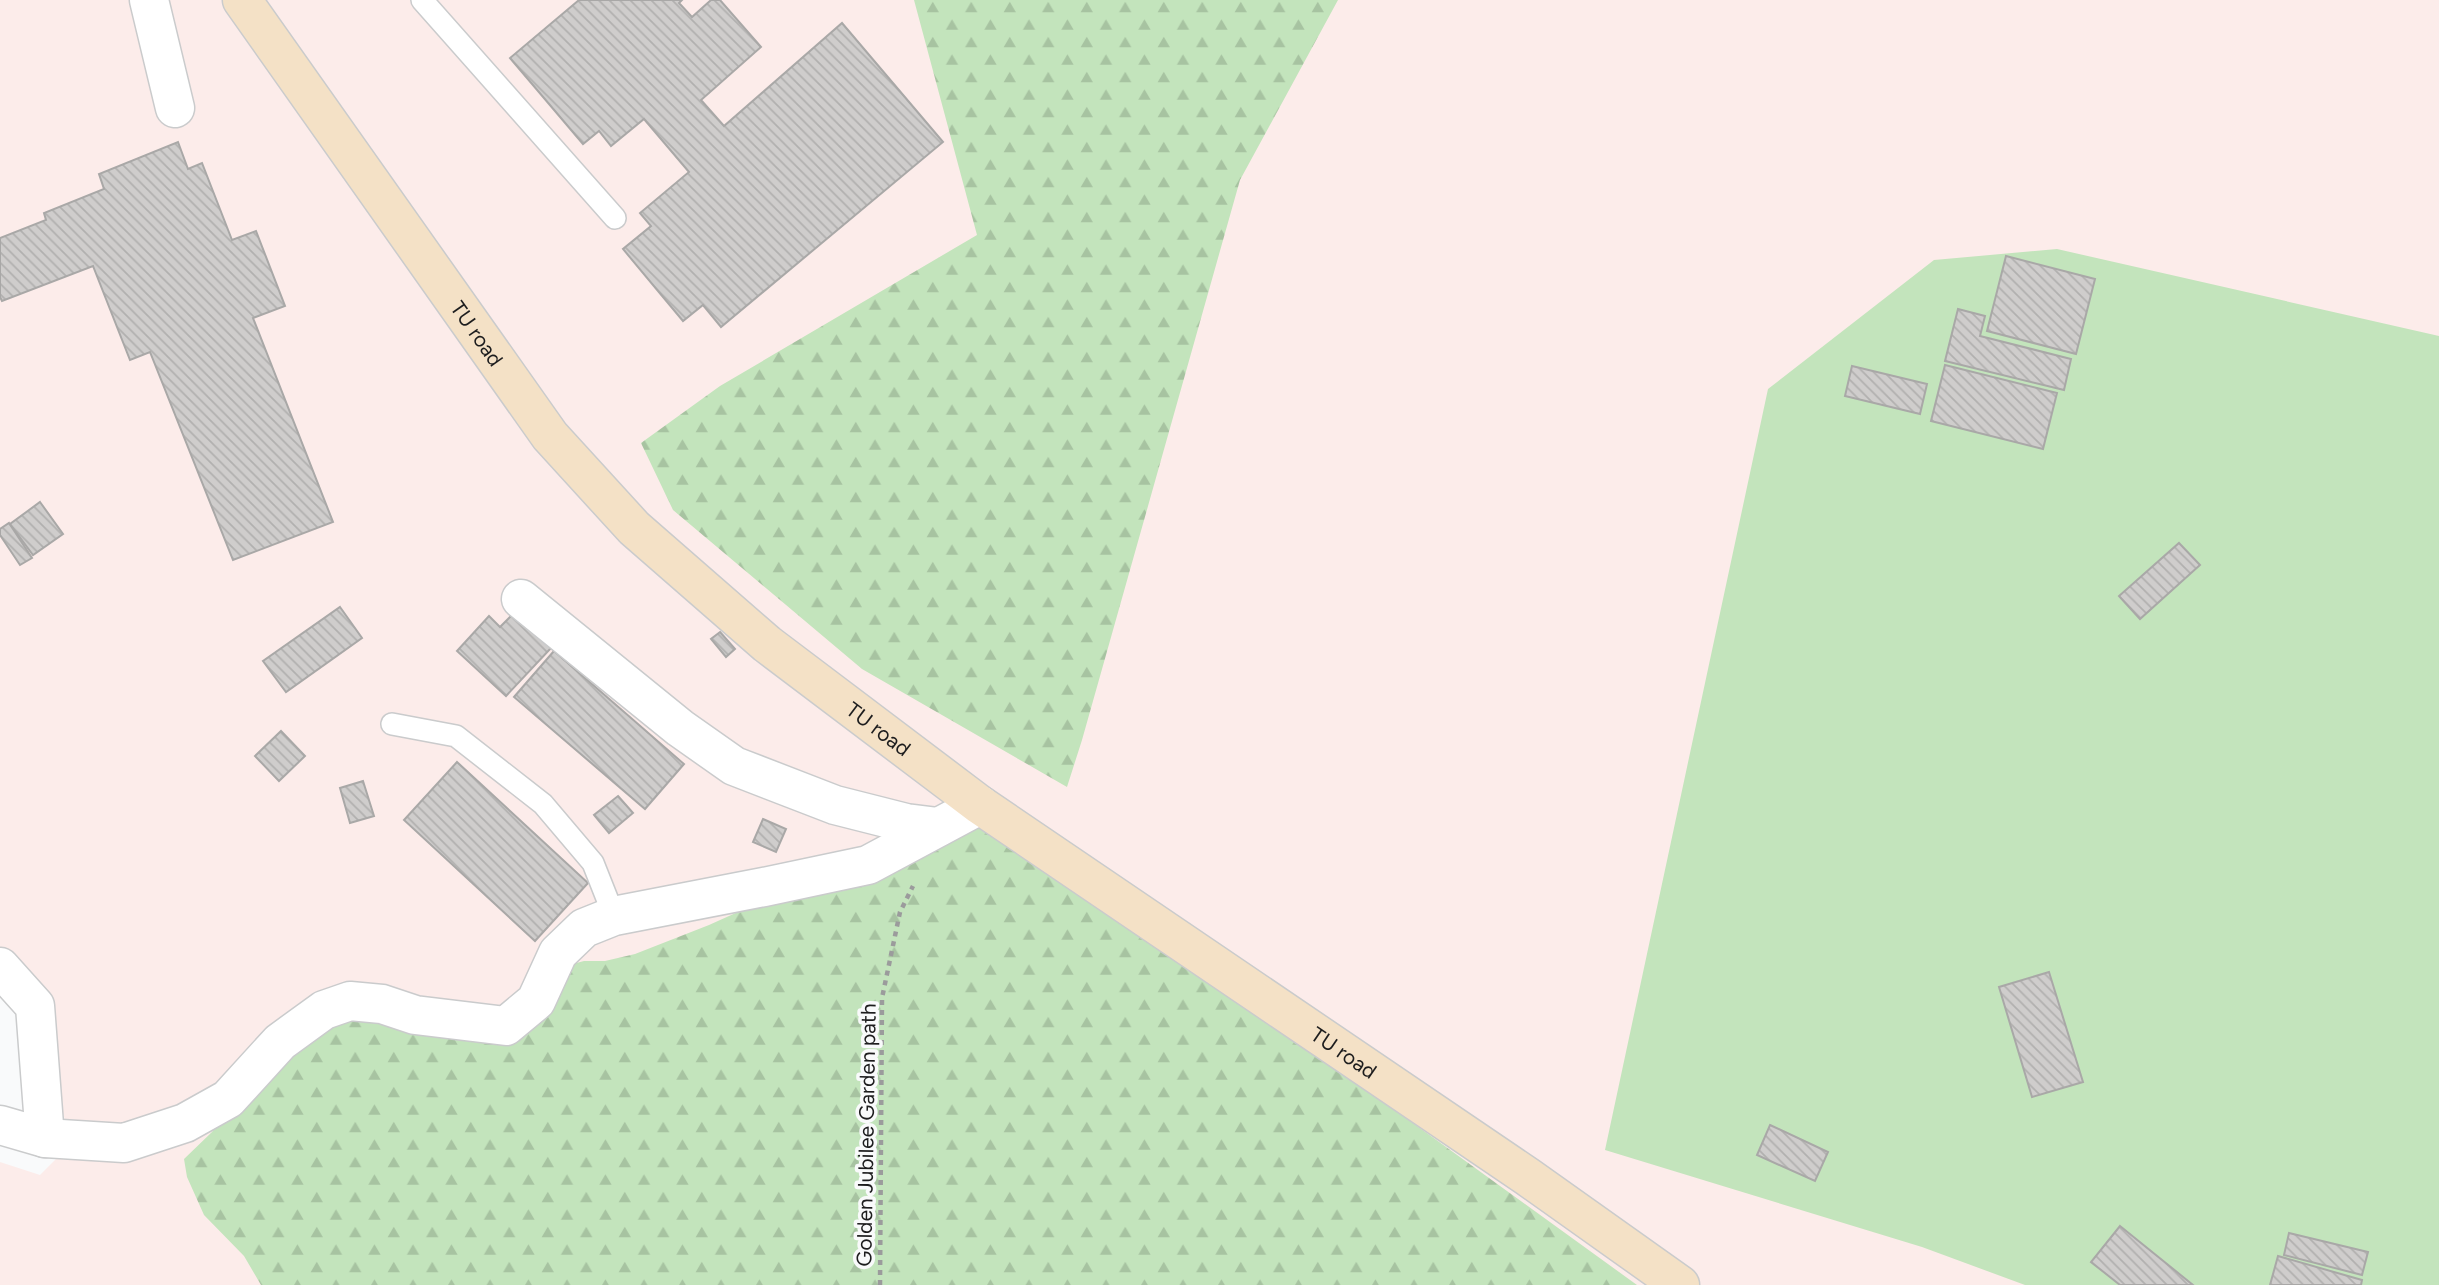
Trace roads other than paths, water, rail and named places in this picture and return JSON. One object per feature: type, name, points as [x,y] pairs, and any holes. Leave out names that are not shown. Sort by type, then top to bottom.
[{"type":"street","points":[[149,0],[175,108]]},
{"type":"street","name":"TU road","points":[[242,0],[550,436],[634,528],[767,644],[980,805],[1528,1177],[1680,1285]]},
{"type":"street","points":[[521,599],[680,728],[734,766],[835,805],[906,824],[938,827]]},
{"type":"street","points":[[0,1125],[45,1138],[124,1143],[185,1123],[228,1099],[280,1042],[324,1010],[350,1001],[382,1004],[415,1015],[506,1026],[536,1001],[558,953],[584,928],[614,916],[868,865],[980,805]]},
{"type":"street","points":[[0,967],[35,1006],[45,1138]]},
{"type":"lane","points":[[422,0],[615,218]]},
{"type":"lane","points":[[392,724],[456,736],[543,804],[593,863],[614,916]]}]
